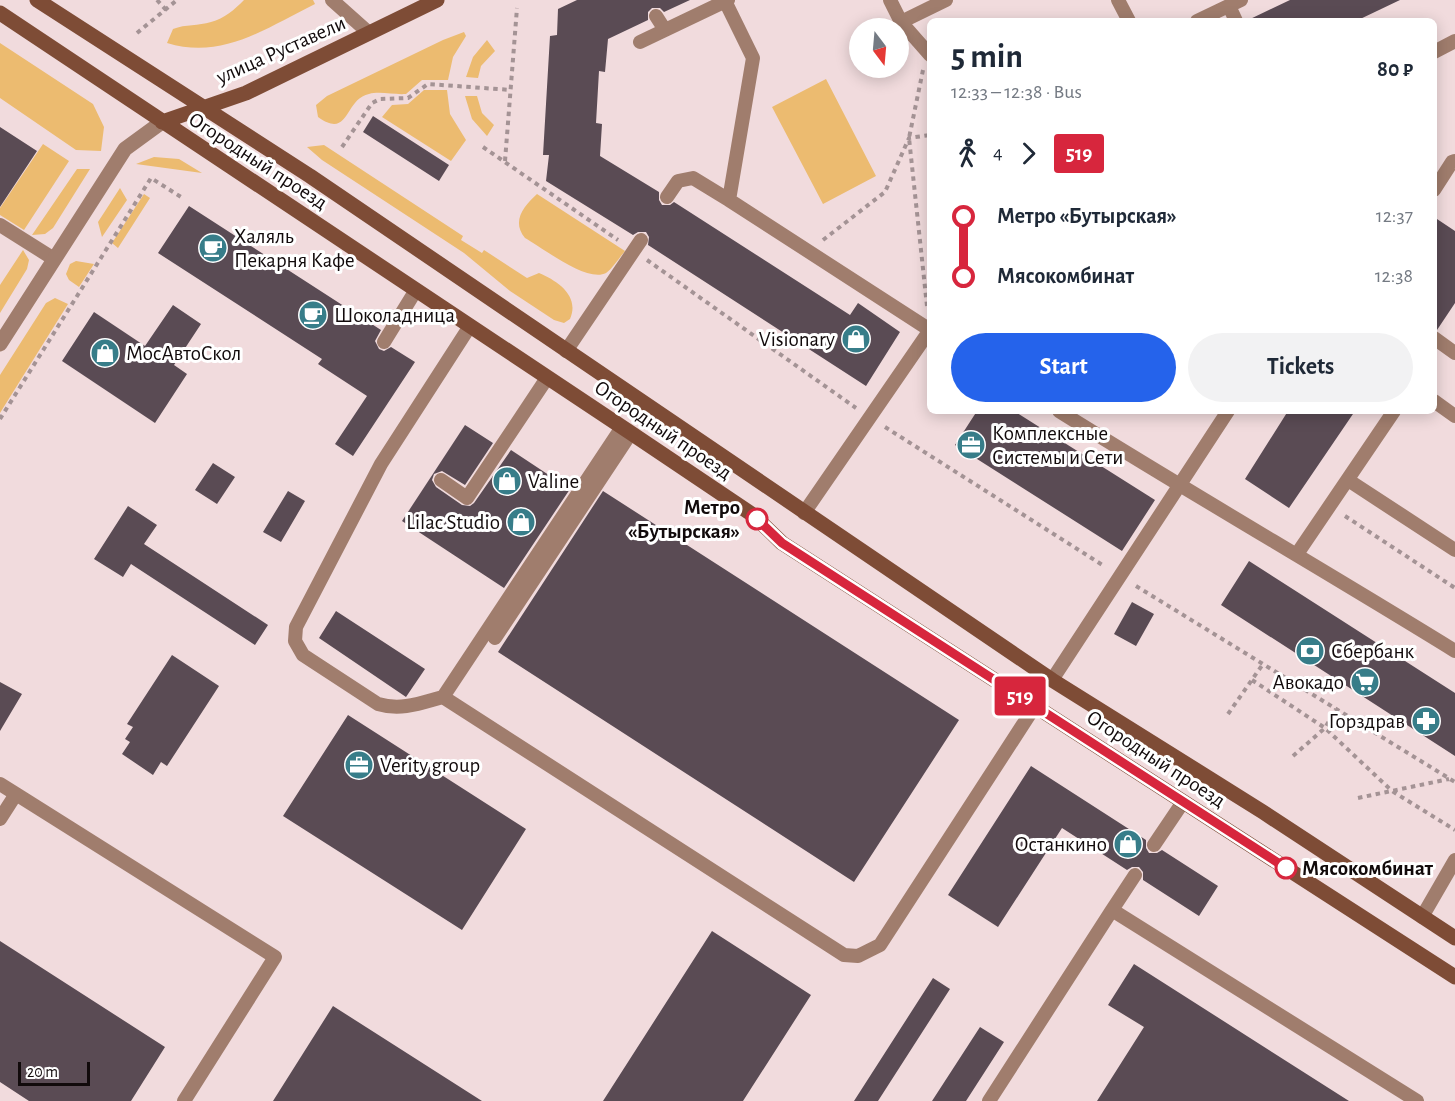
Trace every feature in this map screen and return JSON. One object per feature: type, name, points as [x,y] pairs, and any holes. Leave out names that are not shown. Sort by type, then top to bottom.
[{"type":"main road","name":"Огородный проезд","points":[[37,0],[310,176],[1052,680],[1263,812],[1455,938]]},
{"type":"main road","name":"улица Руставели","points":[[162,122],[246,93],[437,0]]},
{"type":"main road","name":"Огородный проезд","points":[[0,13],[753,515],[782,543],[1455,977]]},
{"type":"street","name":"улица Руставели","points":[[0,344],[125,149],[162,122]]},
{"type":"lane","points":[[332,0],[369,33]]},
{"type":"lane","points":[[890,0],[900,18]]},
{"type":"lane","points":[[909,18],[946,0]]},
{"type":"lane","points":[[1118,0],[1127,18]]},
{"type":"lane","points":[[640,42],[727,1],[753,58],[729,200]]},
{"type":"lane","points":[[1203,18],[1235,3],[1236,18]]},
{"type":"lane","points":[[656,16],[664,30]]},
{"type":"lane","points":[[909,30],[927,50]]},
{"type":"lane","points":[[1437,50],[1455,41]]},
{"type":"lane","points":[[1437,184],[1455,161]]},
{"type":"lane","points":[[666,197],[678,182],[693,178],[927,328]]},
{"type":"lane","points":[[0,225],[54,259]]},
{"type":"lane","points":[[566,351],[637,245]]},
{"type":"lane","points":[[384,342],[416,290]]},
{"type":"lane","points":[[470,326],[381,464],[296,627],[294,635],[303,655],[378,704],[406,707],[443,697],[626,430]]},
{"type":"lane","points":[[804,513],[868,416],[927,334]]},
{"type":"lane","points":[[1437,340],[1455,352]]},
{"type":"lane","points":[[441,480],[467,498],[547,378]]},
{"type":"lane","points":[[1437,403],[1455,416]]},
{"type":"lane","points":[[1064,414],[1179,487],[1297,554],[1455,651]]},
{"type":"lane","points":[[1052,680],[1226,414]]},
{"type":"lane","points":[[1297,554],[1392,414]]},
{"type":"lane","points":[[495,638],[626,430]]},
{"type":"lane","points":[[1348,480],[1455,550]]},
{"type":"lane","points":[[443,697],[844,955],[858,956],[880,945],[1035,706]]},
{"type":"lane","points":[[0,784],[275,957],[184,1101]]},
{"type":"lane","points":[[0,819],[16,794]]},
{"type":"lane","points":[[1154,845],[1183,802]]},
{"type":"lane","points":[[1422,917],[1455,860]]},
{"type":"lane","points":[[990,1101],[1135,875]]},
{"type":"lane","points":[[1112,909],[1416,1101]]},
{"type":"path","points":[[157,0],[166,10]]},
{"type":"path","points":[[137,33],[177,0]]},
{"type":"path","points":[[505,162],[517,8]]},
{"type":"path","points":[[808,252],[885,192],[909,138],[927,56]]},
{"type":"path","points":[[342,147],[368,107],[378,100],[408,99],[428,84],[511,90]]},
{"type":"path","points":[[909,138],[927,135]]},
{"type":"path","points":[[909,138],[927,303]]},
{"type":"path","points":[[483,147],[637,245],[868,416],[1119,575],[1455,782]]},
{"type":"path","points":[[0,419],[151,178],[181,197]]},
{"type":"path","points":[[1330,506],[1455,588]]},
{"type":"path","points":[[1228,714],[1263,664]]},
{"type":"path","points":[[1252,680],[1325,728],[1392,791],[1455,830]]},
{"type":"path","points":[[1293,756],[1325,728],[1336,709]]},
{"type":"path","points":[[1359,798],[1450,779]]},
{"type":"shaded area","points":[[244,0],[313,0],[315,4],[244,39],[226,44],[187,47],[167,43],[173,29],[216,21]]},
{"type":"shaded area","points":[[464,32],[466,36],[453,57],[448,80],[422,80],[406,94],[378,93],[361,97],[342,121],[336,124],[328,123],[318,117],[316,105],[327,96]]},
{"type":"shaded area","points":[[487,40],[495,51],[481,66],[478,78],[466,77],[473,57]]},
{"type":"shaded area","points":[[0,43],[93,104],[104,127],[101,151],[76,150],[0,98]]},
{"type":"shaded area","points":[[826,79],[876,176],[823,204],[772,107]]},
{"type":"shaded area","points":[[424,90],[447,90],[450,114],[466,140],[451,161],[382,117],[392,105],[408,104]]},
{"type":"shaded area","points":[[465,96],[477,96],[482,113],[494,125],[487,136],[472,119]]},
{"type":"shaded area","points":[[43,144],[69,161],[24,230],[0,215],[0,208]]},
{"type":"shaded area","points":[[324,145],[463,236],[461,240],[482,253],[484,250],[527,278],[539,273],[553,280],[570,296],[572,311],[570,319],[564,323],[554,320],[510,291],[464,253],[322,160],[307,147]]},
{"type":"shaded area","points":[[154,157],[179,159],[202,173],[136,164]]},
{"type":"shaded area","points":[[77,169],[90,169],[53,228],[45,234],[32,235]]},
{"type":"shaded area","points":[[120,188],[127,200],[102,237],[98,222]]},
{"type":"shaded area","points":[[144,194],[150,198],[118,248],[112,243]]},
{"type":"shaded area","points":[[537,194],[625,251],[609,271],[598,275],[577,269],[525,238],[519,226],[519,220],[524,209]]},
{"type":"shaded area","points":[[23,250],[29,260],[27,269],[0,313],[0,285]]},
{"type":"shaded area","points":[[76,261],[94,264],[79,287],[69,280],[66,274],[70,264]]},
{"type":"shaded area","points":[[55,298],[68,304],[0,413],[0,375],[46,303]]},
{"type":"building","points":[[577,0],[690,0],[664,12],[660,8],[652,8],[648,12],[648,20],[608,39],[605,72],[599,71],[596,123],[602,124],[600,156],[659,192],[662,205],[670,205],[674,202],[850,315],[858,303],[900,332],[866,386],[648,245],[649,237],[646,232],[633,235],[546,181],[549,155],[543,155],[550,36],[557,35],[558,9]]},
{"type":"building","points":[[1290,0],[1400,0],[1362,18],[1252,18]]},
{"type":"building","points":[[373,116],[449,165],[439,181],[363,132]]},
{"type":"building","points":[[0,127],[37,151],[0,207]]},
{"type":"building","points":[[189,206],[381,330],[375,341],[379,349],[384,351],[391,347],[415,362],[353,456],[335,444],[367,396],[318,364],[322,359],[158,253]]},
{"type":"building","points":[[1437,219],[1455,231],[1455,303],[1437,330]]},
{"type":"building","points":[[173,305],[201,324],[174,365],[187,374],[155,423],[62,361],[94,312],[145,346]]},
{"type":"building","points":[[975,414],[1019,414],[1155,500],[1122,551],[955,445]]},
{"type":"building","points":[[1286,414],[1353,414],[1289,508],[1245,479]]},
{"type":"building","points":[[465,425],[493,443],[465,485],[442,471],[434,474],[432,480],[436,487],[462,505],[470,506],[474,503],[511,450],[570,489],[504,588],[402,521]]},
{"type":"building","points":[[213,463],[235,477],[217,504],[195,490]]},
{"type":"building","points":[[288,491],[305,501],[281,542],[263,532]]},
{"type":"building","points":[[603,491],[959,720],[854,882],[498,652]]},
{"type":"building","points":[[128,506],[157,525],[144,544],[268,625],[255,645],[131,564],[123,577],[94,559]]},
{"type":"building","points":[[1249,561],[1455,693],[1455,756],[1221,605]]},
{"type":"building","points":[[1132,602],[1154,614],[1136,646],[1114,634]]},
{"type":"building","points":[[336,611],[425,669],[406,697],[319,638]]},
{"type":"building","points":[[172,655],[219,686],[167,766],[161,762],[153,775],[122,754],[130,742],[125,739],[133,727],[127,724]]},
{"type":"building","points":[[0,682],[22,694],[0,731]]},
{"type":"building","points":[[348,715],[526,829],[462,930],[283,816]]},
{"type":"building","points":[[1031,766],[1146,840],[1149,853],[1162,850],[1218,886],[1199,916],[1143,880],[1143,872],[1139,867],[1127,870],[1062,828],[998,927],[948,895]]},
{"type":"building","points":[[712,931],[811,995],[743,1101],[603,1101]]},
{"type":"building","points":[[0,941],[165,1047],[131,1101],[29,1101],[0,1082]]},
{"type":"building","points":[[1134,964],[1349,1101],[1097,1101],[1144,1027],[1108,1005]]},
{"type":"building","points":[[933,978],[950,989],[878,1101],[854,1101]]},
{"type":"building","points":[[333,1006],[482,1101],[273,1101]]},
{"type":"building","points":[[980,1027],[1004,1042],[966,1101],[932,1101]]},
{"type":"bus line","name":"519","points":[[757,519],[782,543],[1286,868]]},
{"type":"place","name":"Халяль Пекарня Кафе","points":[[213,248]]},
{"type":"place","name":"Шоколадница","points":[[313,315]]},
{"type":"place","name":"Visionary","points":[[856,339]]},
{"type":"place","name":"МосАвтоСкол","points":[[105,353]]},
{"type":"place","name":"Комплексные Системы и Сети","points":[[971,445]]},
{"type":"place","name":"Valine","points":[[507,481]]},
{"type":"place","name":"Метро «Бутырская»","points":[[757,519]]},
{"type":"place","name":"Lilac Studio","points":[[521,522]]},
{"type":"place","name":"Сбербанк","points":[[1310,651]]},
{"type":"place","name":"Авокадо","points":[[1365,682]]},
{"type":"place","name":"Горздрав","points":[[1426,721]]},
{"type":"place","name":"Verity group","points":[[359,765]]},
{"type":"place","name":"Останкино","points":[[1128,844]]},
{"type":"place","name":"Мясокомбинат","points":[[1286,868]]}]
